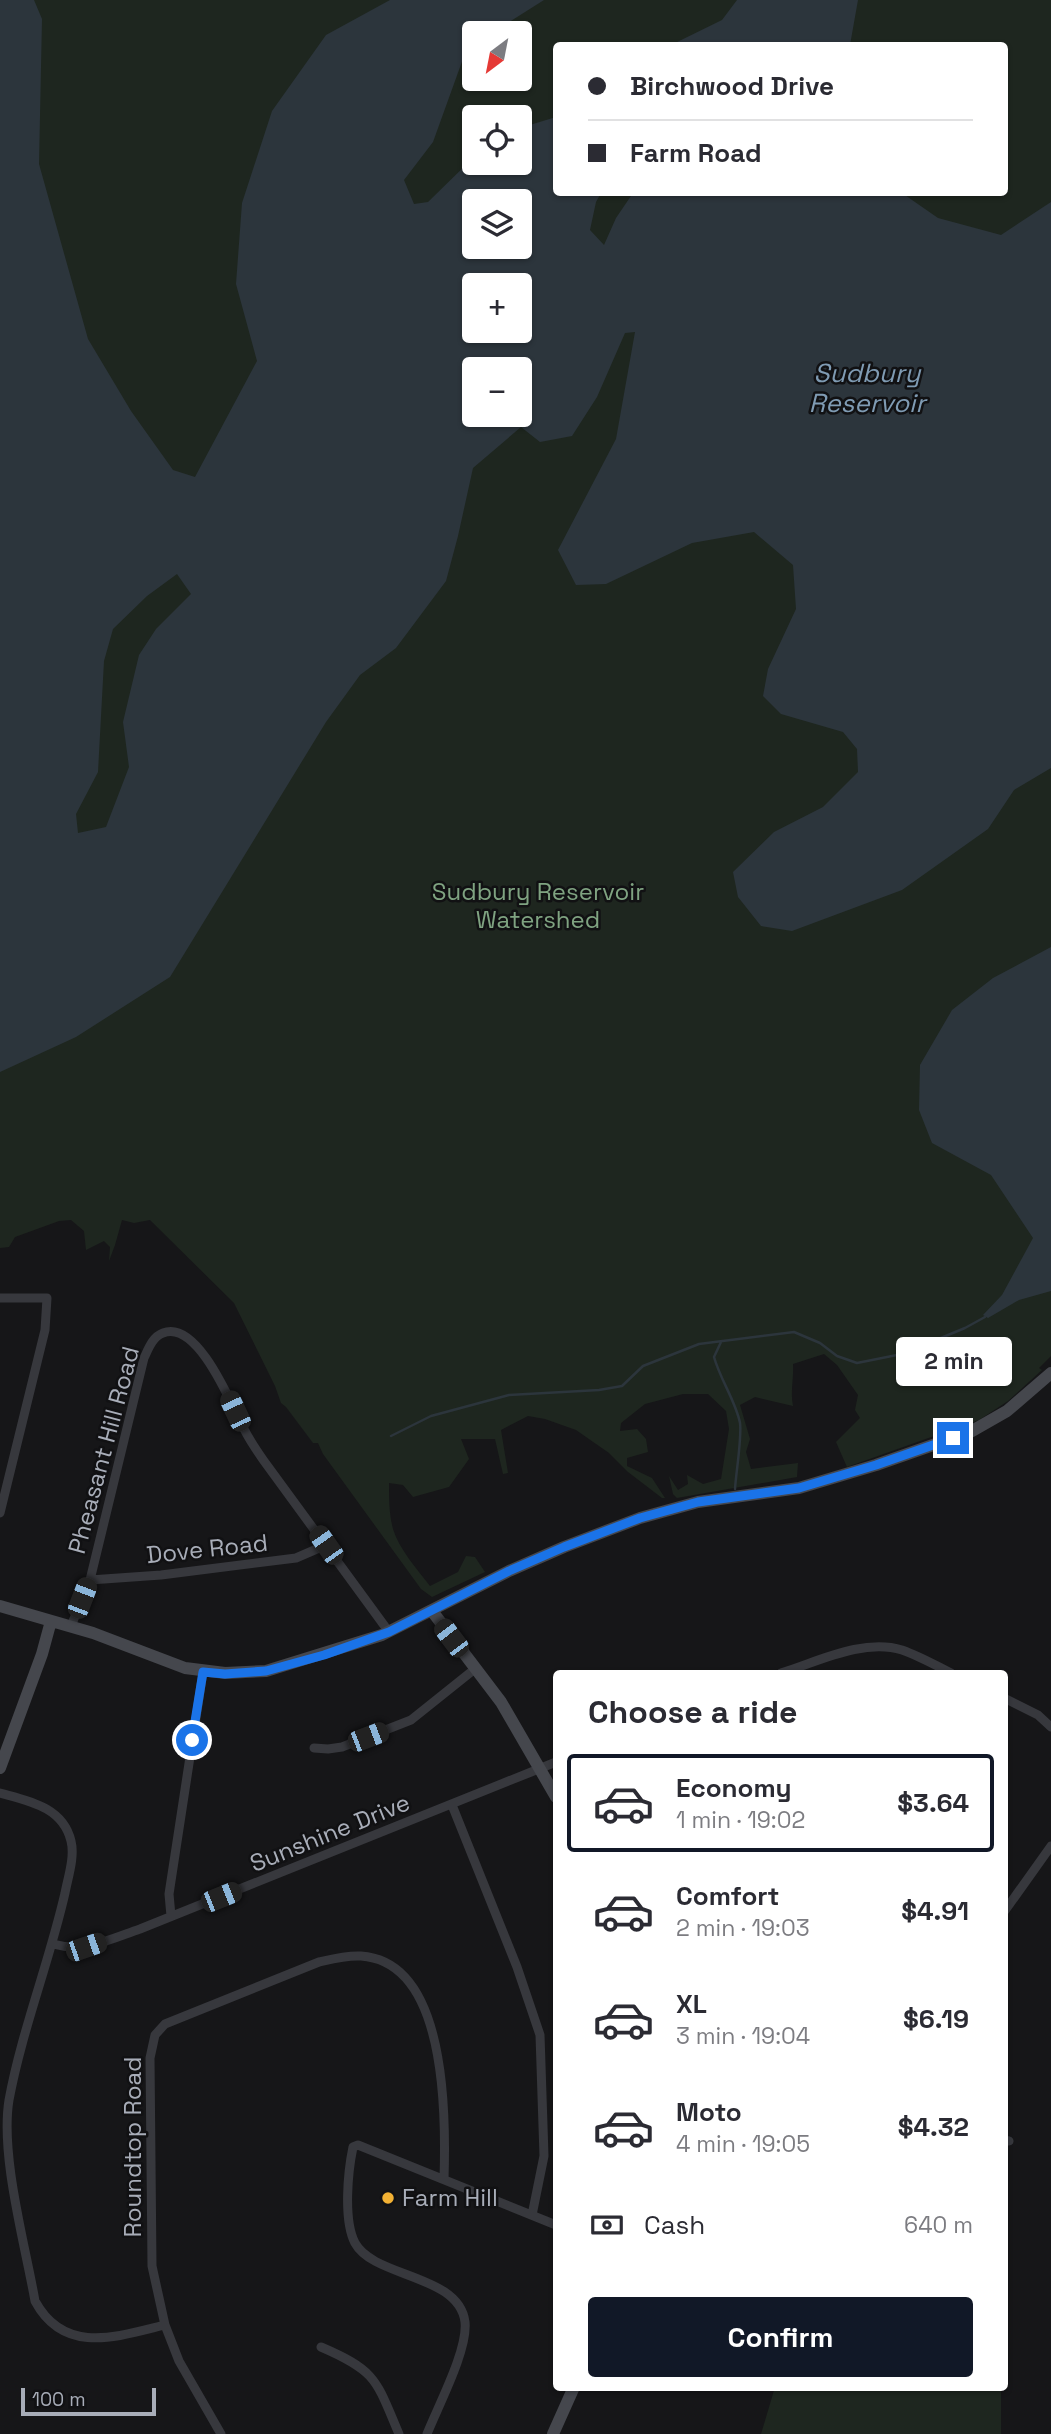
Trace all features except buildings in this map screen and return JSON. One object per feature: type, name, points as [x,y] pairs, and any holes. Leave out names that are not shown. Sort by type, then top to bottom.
[{"type":"street","points":[[0,1298],[47,1298],[48,1305],[0,1513]]},
{"type":"street","name":"Pheasant Hill Road","points":[[71,1626],[90,1580],[144,1358],[153,1340],[163,1332],[178,1331],[203,1353],[225,1390],[245,1433],[389,1632]]},
{"type":"street","points":[[0,1606],[71,1626],[185,1668],[225,1674],[266,1671],[334,1652],[389,1632],[454,1598],[564,1547],[640,1518],[698,1502],[799,1488],[876,1465],[972,1431],[1007,1411],[1051,1373]]},
{"type":"street","name":"Dove Road","points":[[90,1580],[161,1575],[296,1558],[326,1545]]},
{"type":"street","points":[[432,1611],[512,1719],[553,1792]]},
{"type":"street","points":[[0,1768],[42,1654],[51,1621]]},
{"type":"street","points":[[791,1670],[854,1650],[882,1647],[904,1651],[945,1670]]},
{"type":"street","points":[[314,1748],[337,1748],[411,1720],[476,1668]]},
{"type":"street","points":[[171,1916],[169,1895],[203,1672]]},
{"type":"street","points":[[1008,1700],[1038,1715],[1051,1727]]},
{"type":"street","name":"Sunshine Drive","points":[[53,1944],[86,1947],[171,1916],[553,1763]]},
{"type":"street","points":[[0,1793],[51,1810],[64,1824],[72,1842],[70,1867],[53,1944],[15,2074],[6,2126],[8,2157],[35,2301],[44,2317],[58,2329],[75,2336],[93,2339],[165,2325]]},
{"type":"street","points":[[452,1805],[517,1968],[540,2035],[544,2156],[532,2215]]},
{"type":"street","points":[[1008,1906],[1051,1846]]},
{"type":"street","name":"Roundtop Road","points":[[221,2434],[179,2361],[165,2325],[152,2266],[149,2059],[155,2035],[165,2024],[319,1962],[362,1956],[381,1961],[412,1984],[434,2038],[442,2082],[446,2130],[444,2179]]},
{"type":"street","points":[[426,2434],[455,2366],[465,2336],[465,2320],[458,2305],[445,2292],[365,2255],[355,2243],[349,2221],[348,2168],[353,2147],[358,2145],[553,2224]]},
{"type":"street","points":[[321,2347],[346,2358],[374,2379],[399,2434]]},
{"type":"street","points":[[553,2434],[572,2391]]},
{"type":"green space","name":"Sudbury Reservoir Watershed","points":[[0,0],[1051,0],[1051,1356],[1039,1368],[1042,1370],[1008,1401],[979,1420],[847,1467],[836,1442],[860,1418],[855,1410],[858,1395],[837,1365],[824,1354],[793,1364],[793,1406],[755,1397],[740,1405],[750,1439],[746,1452],[751,1469],[798,1463],[797,1477],[677,1498],[673,1494],[669,1476],[678,1490],[688,1484],[687,1475],[703,1484],[721,1479],[729,1429],[726,1411],[708,1394],[683,1394],[645,1404],[621,1423],[620,1431],[637,1429],[646,1439],[648,1452],[627,1458],[627,1466],[652,1478],[665,1498],[576,1430],[545,1419],[528,1416],[501,1430],[508,1473],[503,1474],[495,1439],[461,1439],[469,1459],[449,1487],[413,1497],[403,1485],[389,1483],[393,1529],[399,1544],[430,1586],[458,1572],[466,1556],[475,1557],[485,1572],[432,1597],[421,1589],[323,1454],[318,1443],[313,1443],[281,1403],[234,1303],[150,1220],[134,1223],[122,1220],[109,1261],[110,1247],[104,1241],[86,1250],[84,1231],[71,1220],[59,1221],[15,1237],[9,1247],[0,1248]]},
{"type":"green space","points":[[774,2391],[1001,2391],[1001,2434],[761,2434]]},
{"type":"water","name":"Sudbury Reservoir","points":[[0,0],[34,0],[42,19],[39,164],[88,339],[131,411],[173,470],[195,477],[257,361],[236,284],[242,203],[272,111],[326,35],[390,0],[544,0],[511,21],[462,21],[462,62],[433,142],[404,180],[414,204],[428,202],[462,169],[462,175],[532,175],[532,124],[553,118],[553,196],[599,196],[590,230],[604,245],[616,218],[631,196],[906,196],[938,218],[1001,235],[1051,202],[1051,768],[1014,790],[988,829],[902,890],[792,931],[761,926],[738,897],[733,872],[774,832],[823,807],[858,772],[857,749],[843,732],[781,714],[763,696],[768,669],[796,609],[793,565],[754,532],[692,543],[606,584],[576,585],[558,550],[616,439],[635,332],[625,333],[597,397],[572,436],[540,442],[521,427],[473,468],[446,581],[396,648],[360,675],[326,722],[170,977],[76,1037],[0,1072]],"holes":[[[177,574],[191,594],[156,629],[139,655],[123,722],[129,767],[106,827],[78,833],[76,814],[98,772],[104,661],[113,629],[147,596]]]},
{"type":"water","points":[[737,0],[858,0],[851,42],[677,42],[722,20]]},
{"type":"water","points":[[1051,947],[1051,1291],[1019,1300],[988,1318],[983,1315],[1002,1295],[1033,1238],[991,1175],[932,1143],[919,1110],[920,1065],[952,1010],[993,978]]},
{"type":"waterway","points":[[391,1436],[431,1416],[509,1395],[599,1390],[622,1386],[643,1366],[699,1344],[794,1332],[820,1343],[837,1356],[857,1363],[902,1354],[985,1317]]},
{"type":"waterway","points":[[721,1342],[714,1357],[740,1423],[735,1489]]},
{"type":"place","name":"Farm Hill","points":[[388,2198]]},
{"type":"route","points":[[192,1740],[203,1672],[225,1674],[266,1671],[363,1643],[509,1571],[640,1518],[698,1502],[799,1488],[953,1438]]}]
